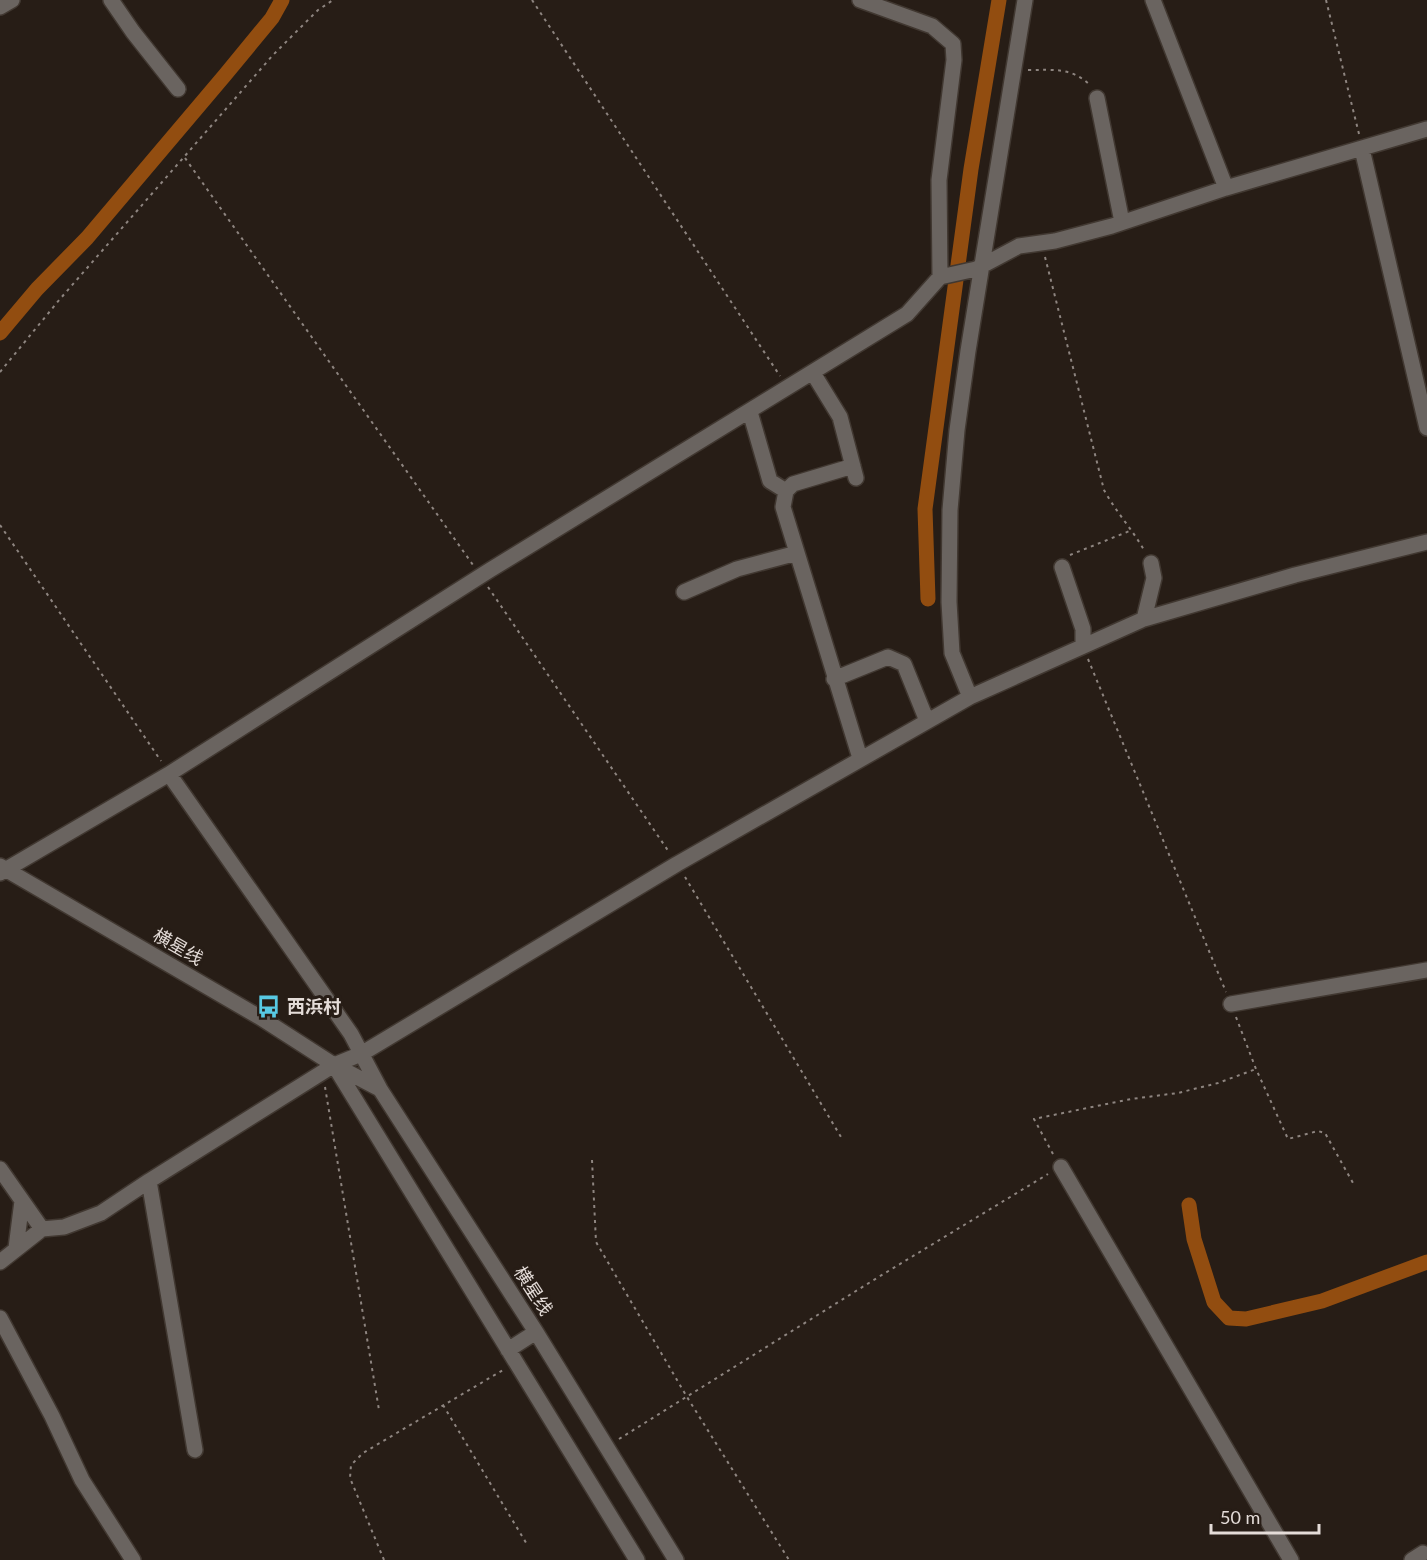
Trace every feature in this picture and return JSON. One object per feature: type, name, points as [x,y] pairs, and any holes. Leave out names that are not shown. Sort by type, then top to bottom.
[{"type":"street","points":[[0,7],[12,0]]},
{"type":"street","points":[[111,0],[178,89]]},
{"type":"street","points":[[860,0],[907,8],[953,44],[954,60],[939,180],[940,277]]},
{"type":"street","points":[[970,697],[952,653],[949,602],[950,510],[959,418],[979,267],[1015,70],[1025,0]]},
{"type":"street","points":[[1153,0],[1226,188]]},
{"type":"street","points":[[1097,98],[1122,222]]},
{"type":"street","points":[[2,869],[169,774],[481,576],[907,314],[940,277],[979,267],[1019,246],[1041,243],[1122,222],[1226,188],[1427,129]]},
{"type":"street","points":[[1362,149],[1427,428]]},
{"type":"street","points":[[813,373],[840,417],[855,472],[793,484],[786,491],[783,507],[860,758]]},
{"type":"street","points":[[750,412],[770,481],[786,491]]},
{"type":"street","points":[[0,1262],[42,1229],[64,1227],[101,1213],[328,1069],[361,1054],[676,864],[970,697],[1144,619],[1295,575],[1427,542]]},
{"type":"street","points":[[684,592],[737,569],[797,553]]},
{"type":"street","points":[[1144,619],[1154,578],[1151,564]]},
{"type":"street","points":[[1062,567],[1083,629],[1083,646]]},
{"type":"street","points":[[834,679],[888,657],[904,664],[927,721]]},
{"type":"street","points":[[169,774],[351,1034],[380,1089]]},
{"type":"street","name":"横星线","points":[[2,869],[261,1018],[328,1069],[380,1089],[536,1332],[676,1560]]},
{"type":"street","points":[[1231,1004],[1427,970]]},
{"type":"street","name":"横星线","points":[[328,1069],[512,1356],[637,1560]]},
{"type":"street","points":[[1061,1167],[1291,1560]]},
{"type":"street","points":[[0,1169],[42,1229]]},
{"type":"street","points":[[149,1181],[195,1449]]},
{"type":"street","points":[[16,1248],[22,1201]]},
{"type":"street","points":[[0,1318],[52,1416],[82,1480],[133,1560]]},
{"type":"street","points":[[512,1356],[536,1332]]},
{"type":"path","points":[[0,372],[60,299],[273,55],[318,9],[333,0]]},
{"type":"path","points":[[532,0],[788,388]]},
{"type":"path","points":[[1326,0],[1362,149]]},
{"type":"path","points":[[1015,70],[1060,70],[1077,74],[1090,84],[1097,98]]},
{"type":"path","points":[[184,158],[481,576],[676,864],[841,1137]]},
{"type":"path","points":[[1041,243],[1104,490],[1114,508],[1132,530],[1151,564]]},
{"type":"path","points":[[0,525],[169,774]]},
{"type":"path","points":[[1062,567],[1068,556],[1132,530]]},
{"type":"path","points":[[1083,646],[1256,1069],[1288,1139],[1318,1131],[1325,1133],[1353,1183]]},
{"type":"path","points":[[328,1069],[379,1410]]},
{"type":"path","points":[[606,1447],[872,1281],[1061,1167],[1034,1119],[1131,1099],[1178,1093],[1218,1083],[1256,1069]]},
{"type":"path","points":[[592,1160],[596,1242],[687,1396],[789,1560]]},
{"type":"path","points":[[384,1560],[371,1525],[355,1494],[350,1478],[351,1465],[363,1453],[443,1405],[512,1356]]},
{"type":"path","points":[[443,1405],[528,1546]]},
{"type":"waterway","points":[[0,333],[37,289],[87,238],[272,18],[282,0]]},
{"type":"waterway","points":[[928,599],[925,509],[971,169],[999,0]]},
{"type":"waterway","points":[[1189,1205],[1194,1239],[1214,1302],[1229,1318],[1246,1319],[1322,1301],[1427,1262]]},
{"type":"place","name":"西浜村","points":[[269,1007]]}]
